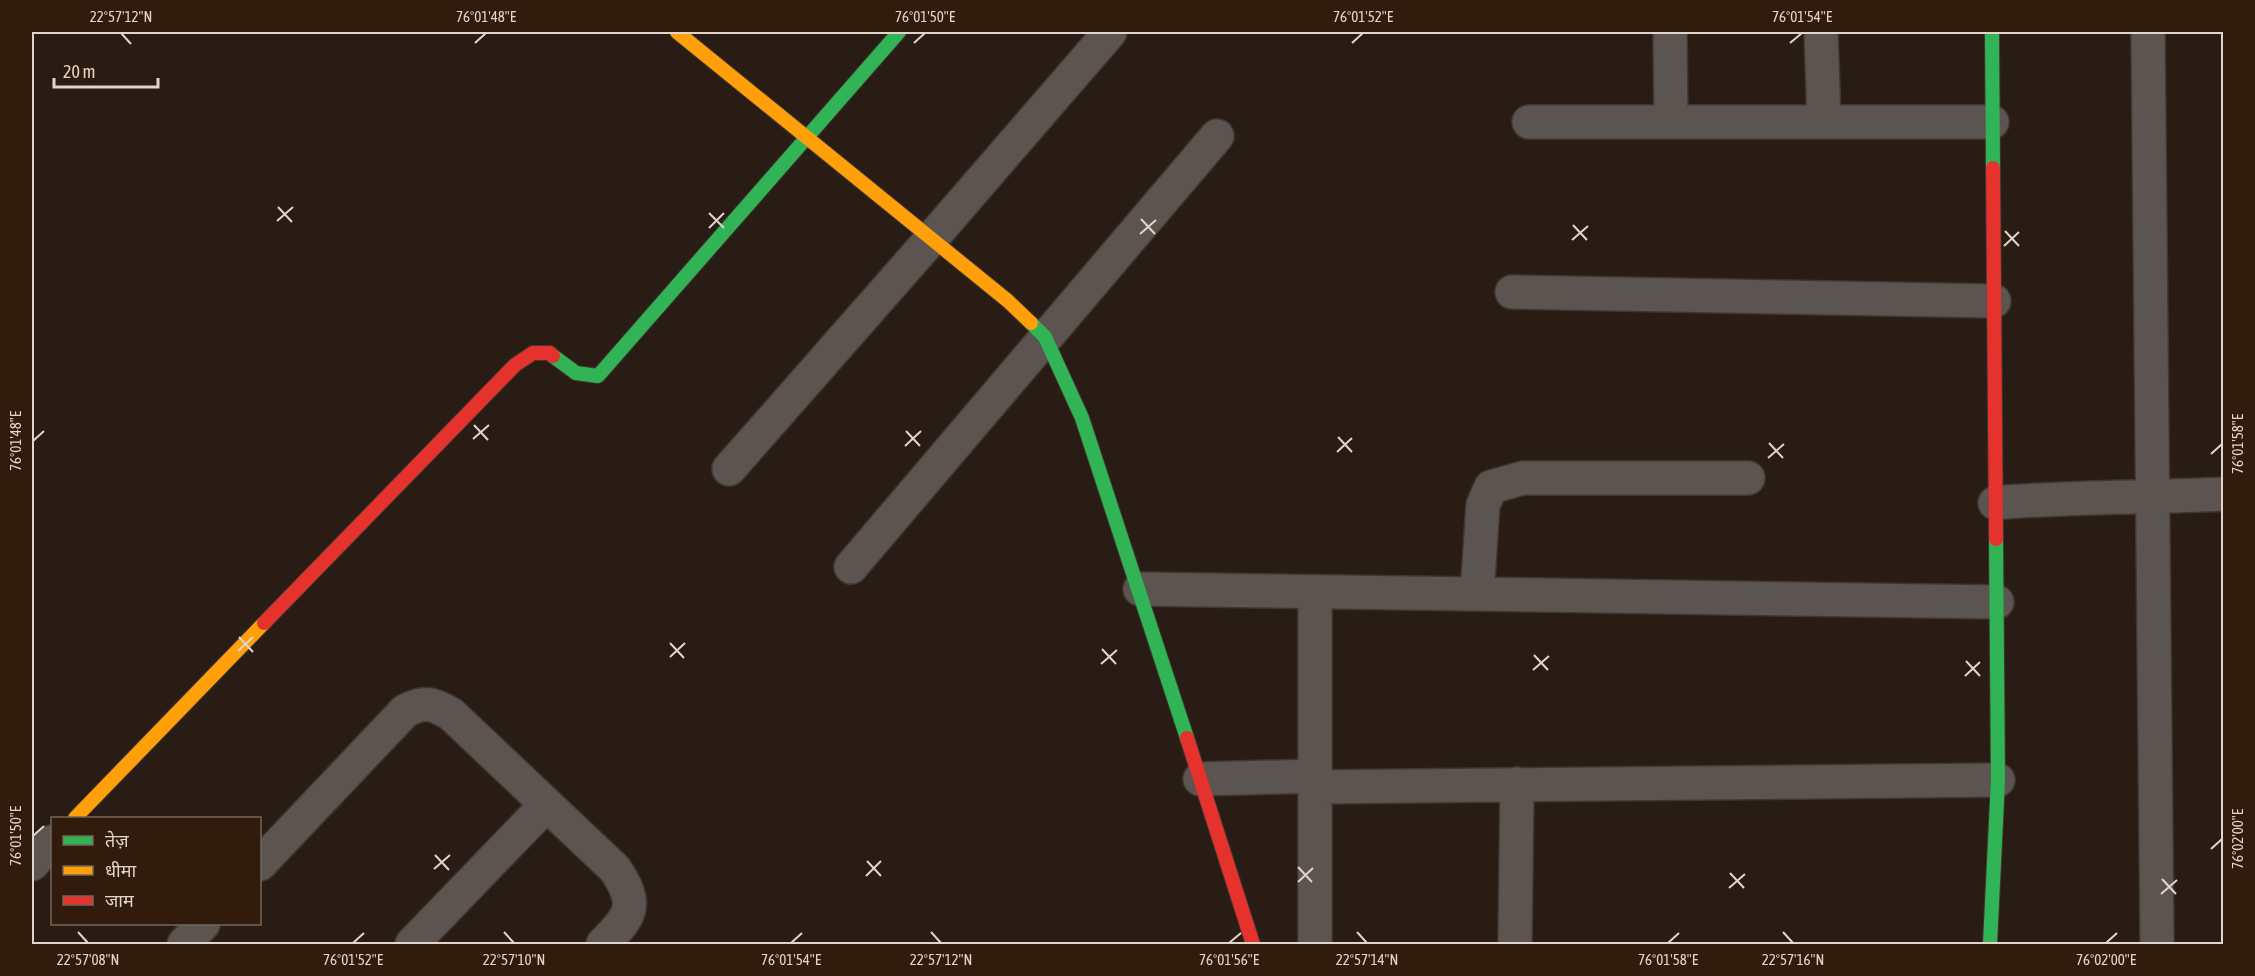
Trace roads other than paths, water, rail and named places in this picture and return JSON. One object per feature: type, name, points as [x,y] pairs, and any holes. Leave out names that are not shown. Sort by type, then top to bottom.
[{"type":"street","points":[[77,817],[515,365],[533,353],[550,353],[571,372],[585,376],[598,376],[899,32]]},
{"type":"street","points":[[729,469],[1110,32]]},
{"type":"street","points":[[1670,32],[1671,122]]},
{"type":"street","points":[[1821,32],[1824,122]]},
{"type":"street","points":[[1990,945],[1998,780],[1992,32]]},
{"type":"street","points":[[2148,32],[2157,945]]},
{"type":"street","points":[[684,33],[1008,301],[1045,337],[1082,418],[1140,589],[1253,945]]},
{"type":"street","points":[[1529,122],[1992,122]]},
{"type":"street","points":[[851,567],[1216,136]]},
{"type":"street","points":[[1512,292],[1994,301]]},
{"type":"street","points":[[1477,594],[1483,504],[1491,487],[1524,478],[1748,478]]},
{"type":"street","points":[[1995,503],[2038,499],[2153,498],[2223,494]]},
{"type":"street","points":[[1140,589],[1996,602]]},
{"type":"street","points":[[1315,592],[1315,945]]},
{"type":"street","points":[[261,863],[405,711],[418,705],[434,705],[451,714],[615,869],[625,884],[631,900],[627,915],[603,945]]},
{"type":"street","points":[[1200,779],[1517,784],[1998,780]]},
{"type":"street","points":[[1515,945],[1517,784]]},
{"type":"street","points":[[412,945],[546,804]]},
{"type":"street","points":[[32,864],[51,843]]},
{"type":"street","points":[[183,945],[202,925]]}]
